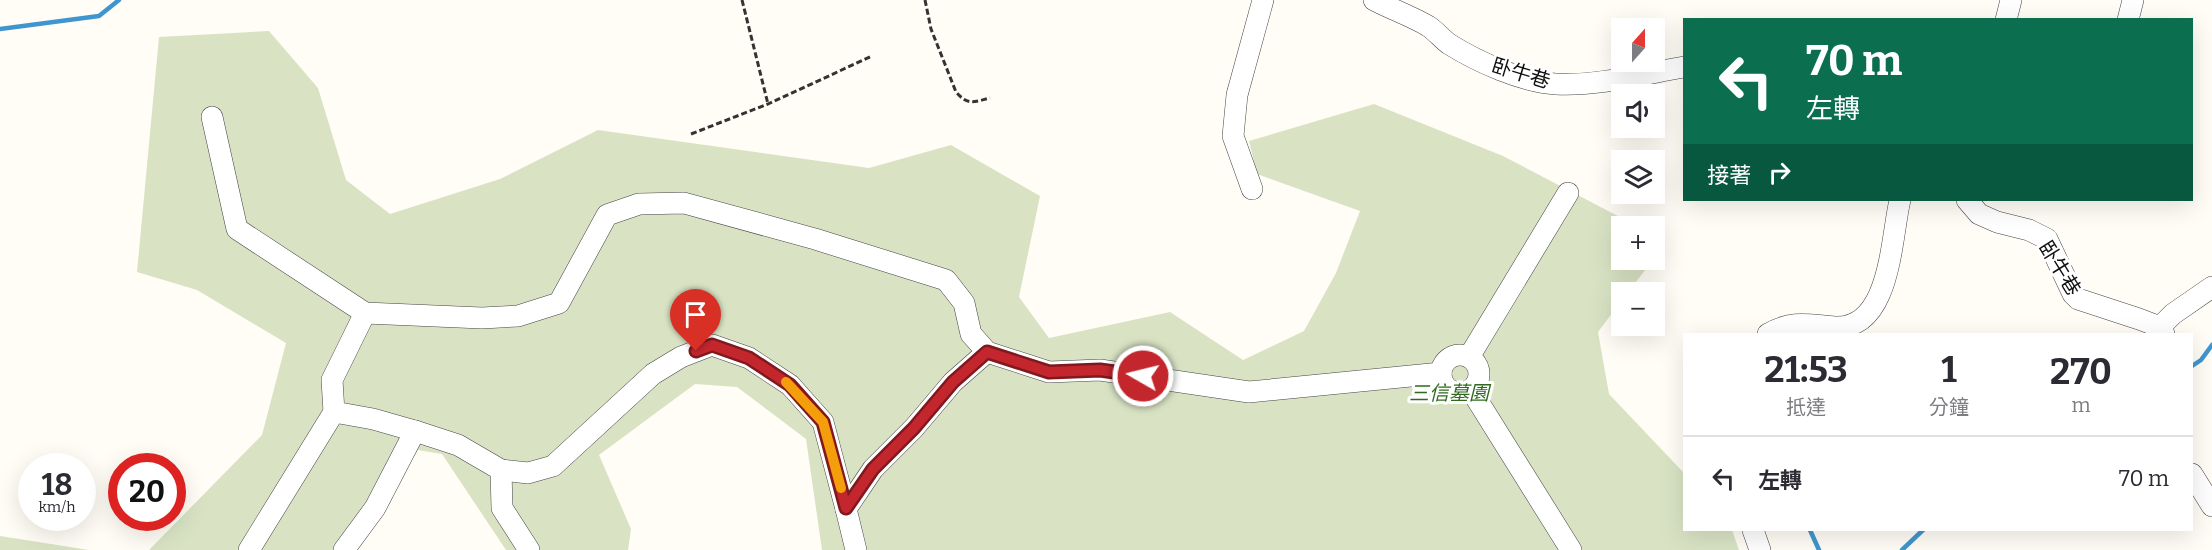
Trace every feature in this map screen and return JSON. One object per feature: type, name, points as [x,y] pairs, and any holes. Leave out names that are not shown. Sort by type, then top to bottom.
[{"type":"street","points":[[1252,189],[1233,136],[1237,95],[1263,0]]},
{"type":"street","name":"卧牛巷","points":[[1374,0],[1429,27],[1448,43],[1470,55],[1510,73],[1542,83],[1590,83],[1683,67]]},
{"type":"street","points":[[2006,18],[2011,0]]},
{"type":"street","points":[[2128,18],[2133,0]]},
{"type":"street","points":[[212,117],[237,229],[365,313],[482,318],[518,316],[559,303],[607,215],[639,204],[684,203],[815,239],[946,280],[964,303],[970,334],[987,352],[1049,372],[1100,370],[1249,392],[1441,373]]},
{"type":"street","points":[[1469,357],[1568,193]]},
{"type":"street","points":[[1770,333],[1788,325],[1844,327],[1856,323],[1870,312],[1879,296],[1887,272],[1900,201]]},
{"type":"street","name":"卧牛巷","points":[[1968,201],[1980,214],[1997,222],[2029,230],[2047,239],[2073,294],[2078,299],[2139,318],[2162,331],[2181,308],[2212,287]]},
{"type":"street","points":[[249,550],[334,412],[332,380],[365,313]]},
{"type":"street","points":[[334,412],[373,419],[415,431],[458,445],[501,470],[528,473],[553,466],[653,374],[681,357],[712,345],[749,358],[790,385],[823,422],[856,550]]},
{"type":"street","points":[[846,508],[873,469],[914,428],[953,382],[987,352]]},
{"type":"street","points":[[1457,356],[1469,357],[1474,361],[1480,373],[1476,386],[1464,393],[1450,391],[1445,386],[1441,373],[1451,358],[1457,356]]},
{"type":"street","points":[[1471,390],[1571,550]]},
{"type":"street","points":[[344,550],[375,508],[415,431]]},
{"type":"street","points":[[501,470],[502,508],[529,550]]},
{"type":"street","points":[[2193,475],[2210,499]]},
{"type":"street","points":[[1753,531],[1760,550]]},
{"type":"path","points":[[742,0],[768,104]]},
{"type":"path","points":[[925,0],[931,29],[956,92],[963,100],[973,103],[990,98]]},
{"type":"path","points":[[691,134],[768,104],[872,56]]},
{"type":"green space","name":"三信墓園","points":[[269,31],[318,88],[346,180],[390,214],[500,179],[598,130],[869,168],[951,145],[1040,196],[1019,297],[1049,338],[1170,312],[1243,360],[1304,331],[1336,273],[1360,211],[1257,174],[1249,141],[1374,104],[1503,156],[1618,216],[1611,216],[1611,270],[1645,270],[1636,282],[1611,282],[1611,314],[1598,332],[1609,394],[1683,472],[1683,531],[1732,531],[1739,550],[822,550],[806,439],[737,387],[695,384],[599,455],[631,529],[628,550],[506,550],[442,454],[418,450],[348,550],[149,550],[168,531],[186,531],[186,512],[262,435],[286,343],[197,290],[137,272],[159,37]]},
{"type":"green space","points":[[0,536],[89,550],[0,550]]},
{"type":"waterway","points":[[0,29],[99,16],[119,0]]},
{"type":"waterway","points":[[2193,365],[2201,360],[2212,345]]},
{"type":"waterway","points":[[1810,531],[1819,550]]},
{"type":"waterway","points":[[1902,550],[1922,531]]},
{"type":"slow traffic","points":[[786,382],[823,422],[841,488]]},
{"type":"route","points":[[696,351],[712,345],[749,358],[790,385],[823,422],[846,508],[873,469],[914,428],[953,382],[987,352],[1049,372],[1100,370],[1143,376]]}]
